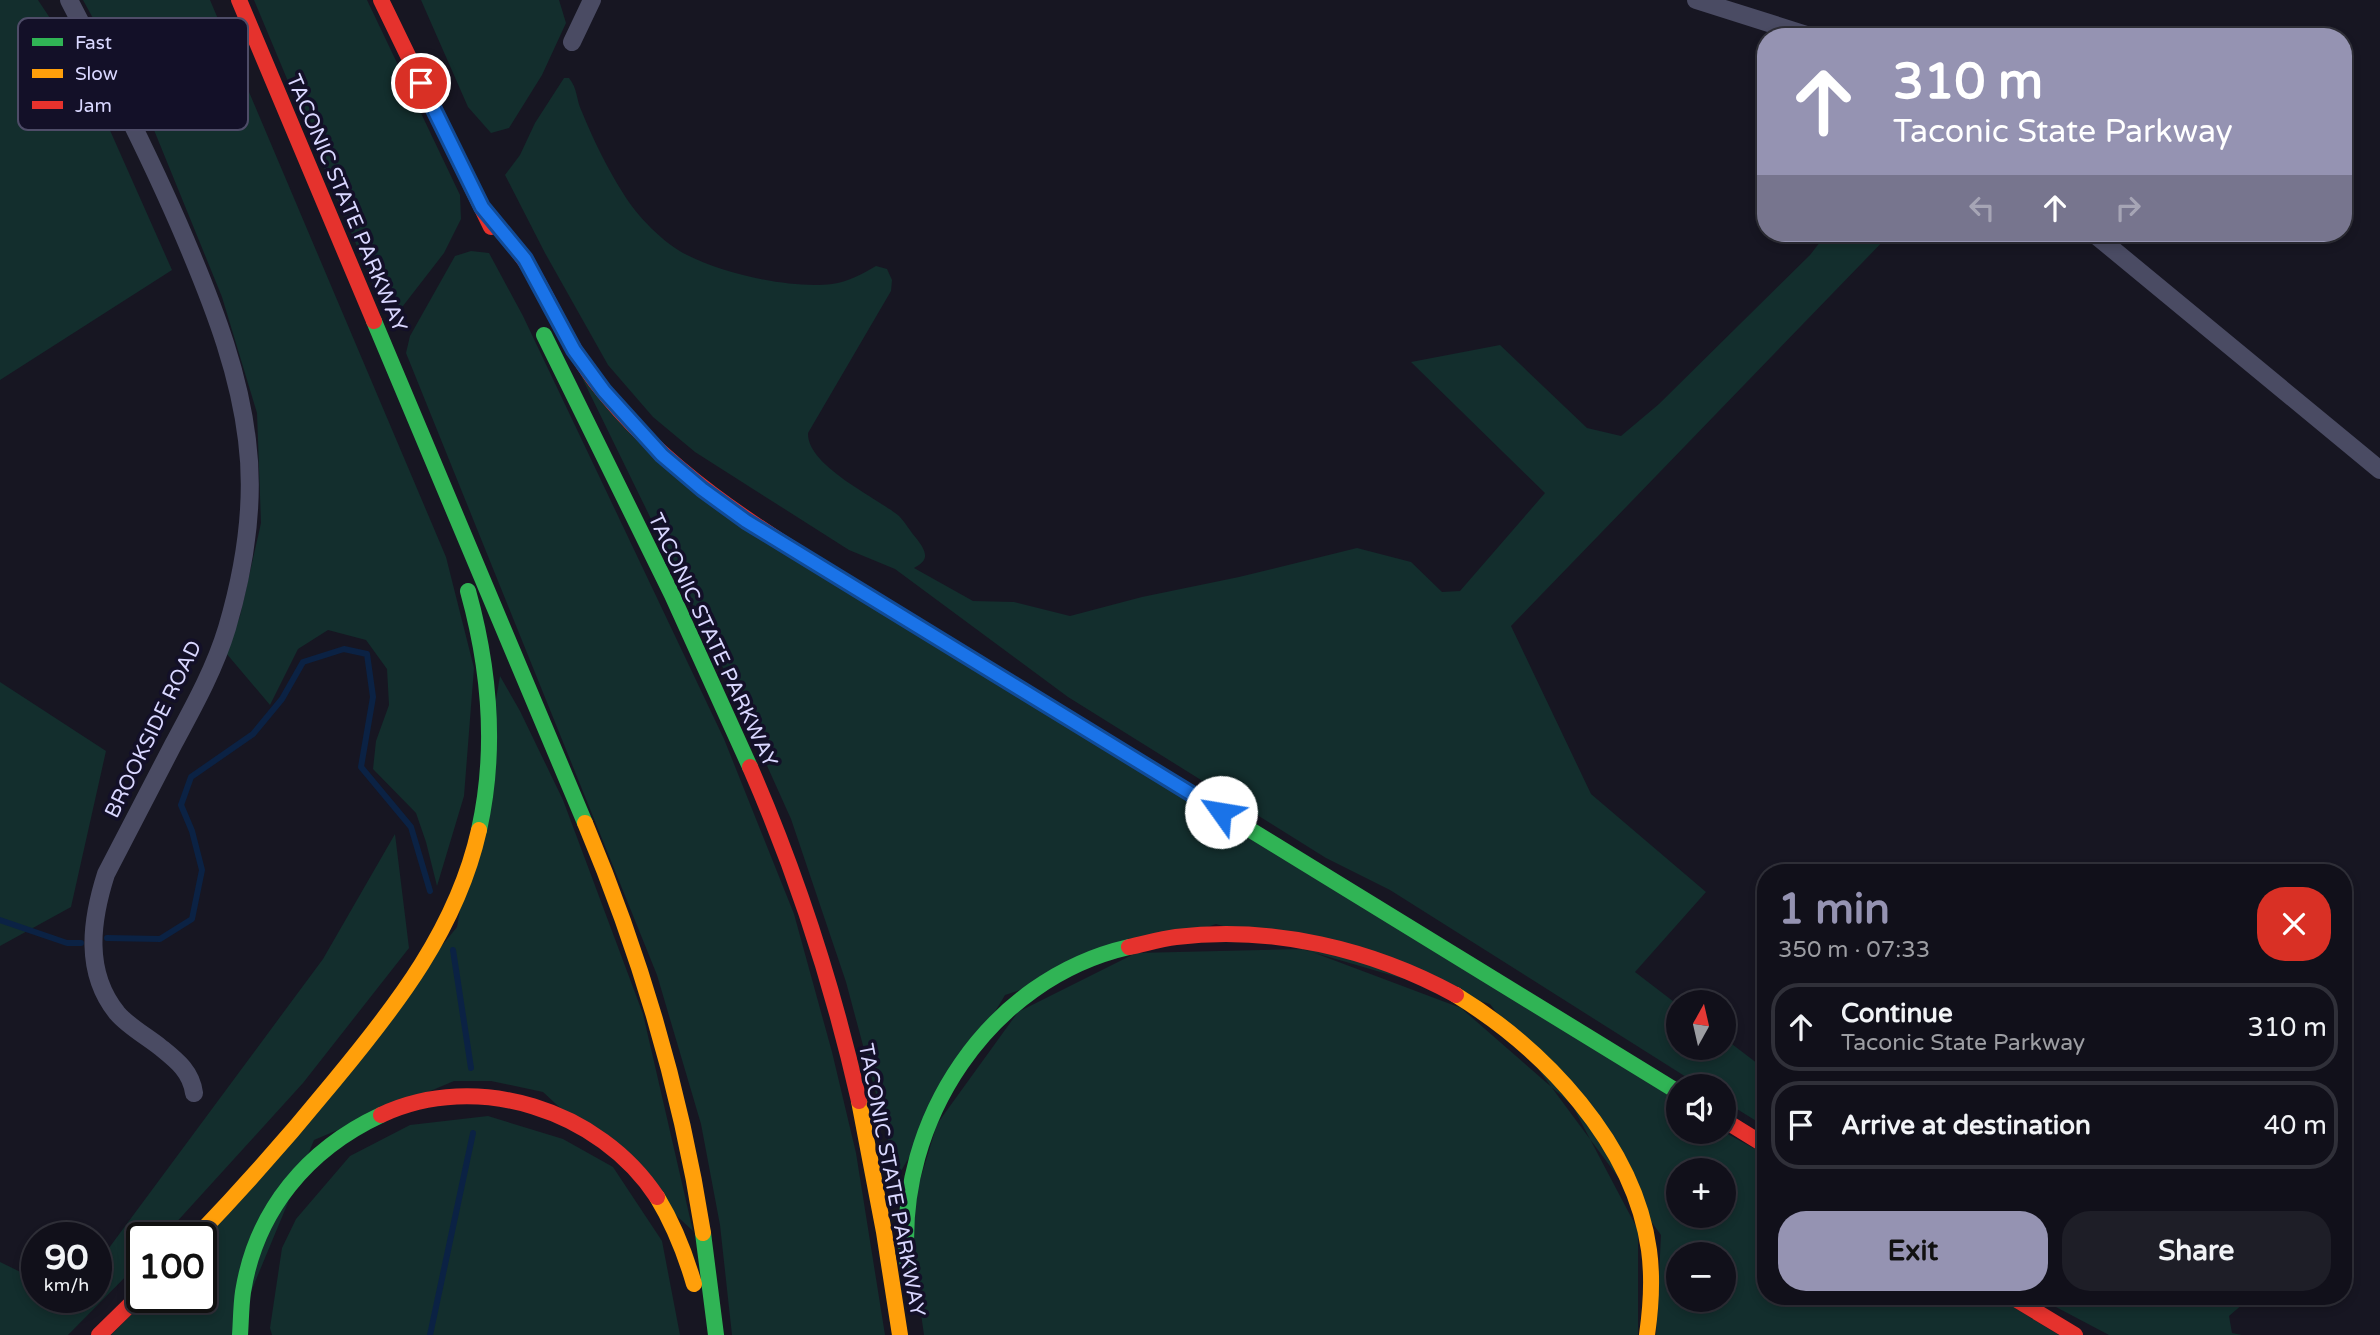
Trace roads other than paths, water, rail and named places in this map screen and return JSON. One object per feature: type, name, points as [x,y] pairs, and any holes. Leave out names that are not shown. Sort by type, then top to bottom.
[{"type":"highway","name":"TACONIC STATE PARKWAY","points":[[239,0],[247,18]]},
{"type":"highway","points":[[381,0],[516,278]]},
{"type":"highway","name":"TACONIC STATE PARKWAY","points":[[248,22],[598,854],[637,961],[670,1072],[688,1145],[702,1219],[716,1335]]},
{"type":"highway","points":[[482,207],[525,259],[574,350],[604,391],[655,448],[712,497],[771,536],[1666,1085]]},
{"type":"highway","name":"TACONIC STATE PARKWAY","points":[[534,316],[731,721],[789,863],[821,957],[854,1081],[882,1218],[899,1328]]},
{"type":"highway","points":[[211,1222],[275,1152],[396,1003],[430,953],[459,894],[482,814],[490,743],[484,652],[461,570],[417,461],[387,354]]},
{"type":"highway","points":[[899,1328],[909,1281],[904,1220],[909,1183],[919,1146],[948,1082],[980,1036],[1028,991],[1089,958],[1165,938],[1241,934],[1322,943],[1367,955],[1401,968],[1453,993],[1493,1018],[1530,1049],[1585,1109],[1625,1173],[1639,1205],[1653,1271],[1647,1335]]},
{"type":"highway","points":[[240,1335],[244,1281],[253,1247],[280,1196],[309,1161],[340,1136],[372,1118],[436,1098],[471,1096],[541,1107],[574,1121],[602,1139],[634,1167],[658,1196],[685,1249],[695,1288],[698,1326],[704,1335]]},
{"type":"highway","points":[[1736,1127],[1757,1140]]},
{"type":"highway","points":[[2025,1305],[2075,1335]]},
{"type":"highway","points":[[99,1335],[126,1309]]},
{"type":"street","name":"BROOKSIDE ROAD","points":[[69,0],[78,18]]},
{"type":"street","points":[[572,42],[593,0]]},
{"type":"street","points":[[1696,0],[1785,28]]},
{"type":"street","name":"BROOKSIDE ROAD","points":[[135,130],[209,296],[236,379],[247,441],[249,506],[242,570],[226,630],[200,694],[106,874],[96,905],[92,942],[99,984],[118,1014],[177,1061],[192,1078],[194,1093]]},
{"type":"street","points":[[2104,242],[2380,470]]},
{"type":"waterway","points":[[107,938],[160,939],[192,919],[202,870],[192,831],[181,805],[191,777],[253,734],[282,699],[303,662],[344,649],[367,654],[373,697],[361,767],[411,827],[430,891]]},
{"type":"waterway","points":[[0,920],[67,943],[81,943]]},
{"type":"waterway","points":[[453,950],[471,1068]]},
{"type":"waterway","points":[[430,1335],[473,1133]]}]
